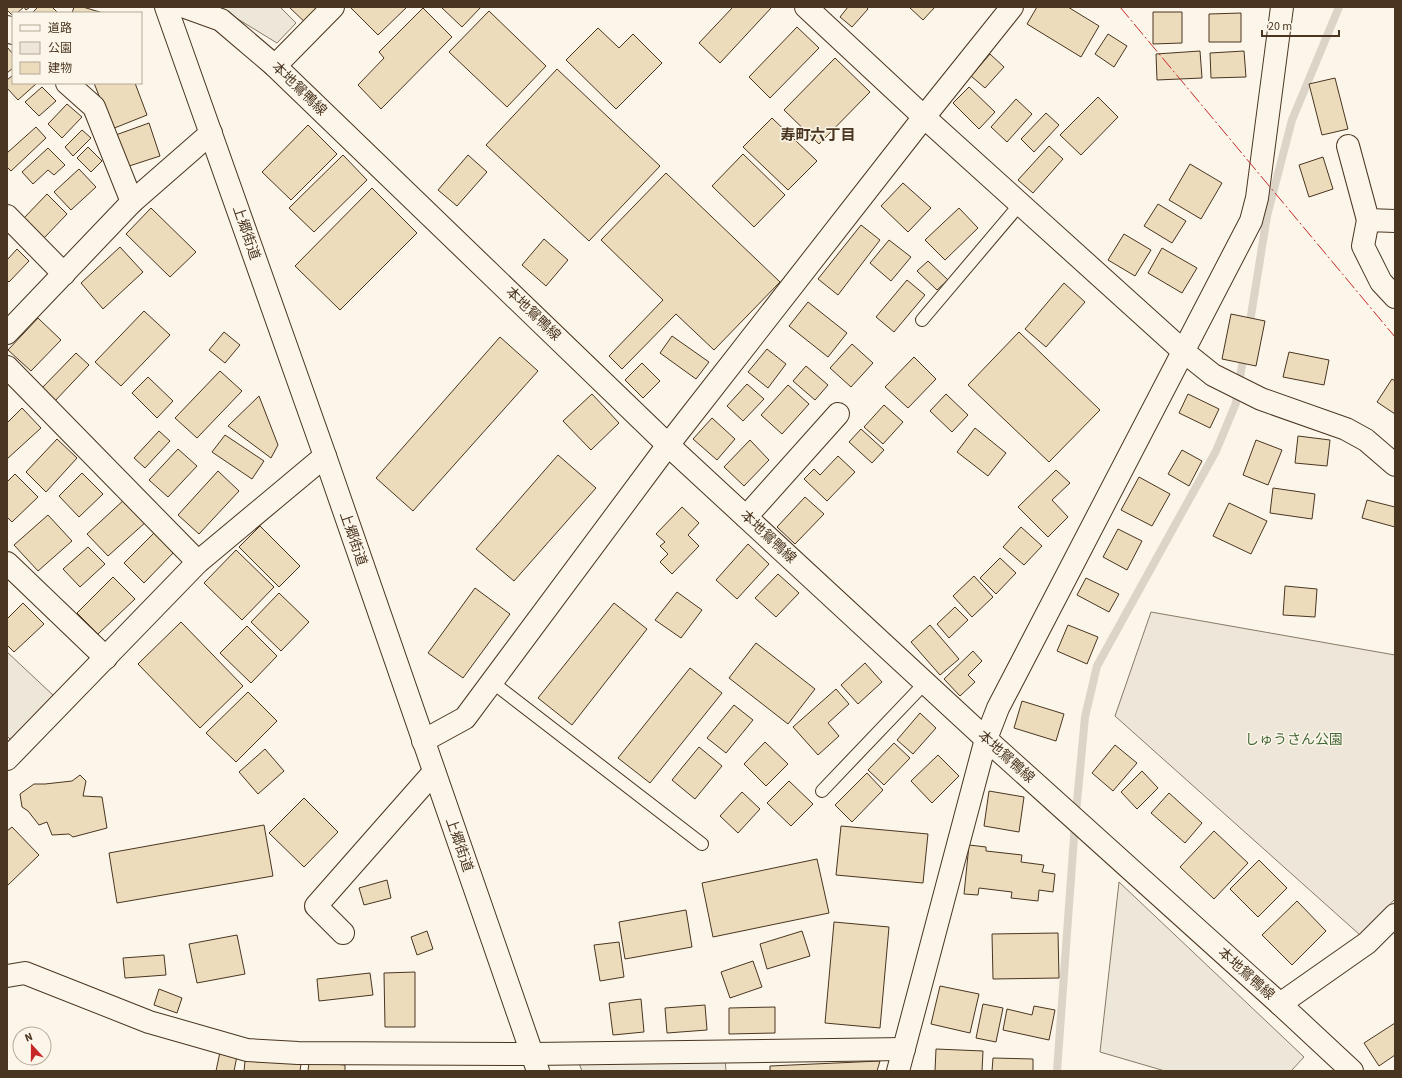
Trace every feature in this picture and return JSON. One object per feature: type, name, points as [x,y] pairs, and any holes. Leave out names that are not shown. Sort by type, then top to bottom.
[{"type":"street","name":"上郷街道","points":[[166,7],[325,456],[535,1063]]},
{"type":"street","name":"本地鴛鴨線","points":[[184,7],[221,20],[275,66],[668,445],[986,739],[1280,1004],[1352,1071]]},
{"type":"street","points":[[275,66],[333,7]]},
{"type":"street","points":[[806,7],[924,117],[1183,351],[1213,375],[1261,399],[1346,429],[1366,440],[1395,465]]},
{"type":"street","points":[[423,741],[465,718],[668,445],[924,117],[1012,7]]},
{"type":"street","points":[[898,1071],[986,739],[998,708],[1251,221],[1257,198],[1282,7]]},
{"type":"street","points":[[68,84],[94,107],[132,202]]},
{"type":"street","points":[[7,334],[132,202],[210,133]]},
{"type":"street","points":[[1348,146],[1368,220],[1363,246],[1381,282],[1395,297]]},
{"type":"street","points":[[7,216],[64,274]]},
{"type":"street","points":[[1368,220],[1395,221]]},
{"type":"street","points":[[7,367],[198,562]]},
{"type":"street","points":[[746,517],[838,414]]},
{"type":"street","points":[[7,759],[198,562],[325,456]]},
{"type":"street","points":[[7,563],[106,658]]},
{"type":"street","points":[[343,933],[316,906],[434,772]]},
{"type":"street","points":[[1280,1004],[1367,943],[1395,916]]},
{"type":"street","points":[[7,976],[25,973],[149,1022],[247,1050],[535,1063],[904,1049]]},
{"type":"lane","points":[[922,320],[1020,203]]},
{"type":"lane","points":[[492,682],[702,844]]},
{"type":"lane","points":[[822,791],[925,683]]},
{"type":"green space","name":"しゅうさん公園","points":[[1151,612],[1395,655],[1395,899],[1360,935],[1115,716]]},
{"type":"shaded area","points":[[215,7],[280,7],[296,23],[277,43],[223,10]]},
{"type":"shaded area","points":[[7,652],[54,696],[11,740],[7,736]]},
{"type":"shaded area","points":[[1119,882],[1304,1057],[1291,1071],[1165,1071],[1100,1052]]},
{"type":"shaded area","points":[[725,1059],[726,1071],[582,1071],[578,1061]]},
{"type":"building","points":[[7,7],[24,7],[18,12],[12,12],[12,15],[7,10]]},
{"type":"building","points":[[38,7],[52,7],[57,12],[33,12]]},
{"type":"building","points":[[74,7],[83,7],[100,12],[72,12]]},
{"type":"building","points":[[289,7],[328,7],[310,27]]},
{"type":"building","points":[[350,7],[407,7],[378,35]]},
{"type":"building","points":[[441,7],[481,7],[462,27]]},
{"type":"building","points":[[733,7],[772,7],[720,63],[699,43]]},
{"type":"building","points":[[848,7],[866,7],[868,9],[852,27],[840,17]]},
{"type":"building","points":[[909,7],[935,7],[923,20]]},
{"type":"building","points":[[1037,7],[1068,7],[1099,26],[1081,57],[1027,24]]},
{"type":"building","points":[[423,8],[452,37],[381,109],[358,85],[384,58],[379,52]]},
{"type":"building","points":[[489,11],[546,66],[507,107],[449,52]]},
{"type":"building","points":[[1153,12],[1182,12],[1182,43],[1153,44]]},
{"type":"building","points":[[1241,13],[1241,42],[1209,42],[1209,14]]},
{"type":"building","points":[[797,27],[819,48],[770,98],[749,77]]},
{"type":"building","points":[[598,28],[619,48],[633,34],[662,63],[616,109],[566,60]]},
{"type":"building","points":[[1108,34],[1127,46],[1114,67],[1095,54]]},
{"type":"building","points":[[7,47],[12,53],[12,69],[7,73]]},
{"type":"building","points":[[1200,51],[1202,78],[1157,80],[1156,54]]},
{"type":"building","points":[[1244,51],[1246,77],[1211,78],[1210,53]]},
{"type":"building","points":[[990,54],[1004,67],[985,88],[971,76]]},
{"type":"building","points":[[835,58],[870,92],[819,144],[784,110]]},
{"type":"building","points":[[557,69],[660,166],[589,241],[486,145]]},
{"type":"building","points":[[12,76],[12,84],[36,84],[18,100],[7,88],[7,80]]},
{"type":"building","points":[[1335,78],[1348,129],[1322,135],[1309,84]]},
{"type":"building","points":[[94,84],[135,84],[147,115],[112,129]]},
{"type":"building","points":[[42,87],[56,101],[39,116],[25,102]]},
{"type":"building","points":[[969,87],[995,112],[979,129],[953,103]]},
{"type":"building","points":[[1098,97],[1118,117],[1081,155],[1060,135]]},
{"type":"building","points":[[1016,99],[1032,114],[1007,142],[991,127]]},
{"type":"building","points":[[67,104],[82,117],[62,138],[48,124]]},
{"type":"building","points":[[1046,113],[1059,125],[1034,152],[1021,139]]},
{"type":"building","points":[[772,118],[817,161],[788,190],[743,147]]},
{"type":"building","points":[[149,123],[160,156],[123,168],[113,136]]},
{"type":"building","points":[[308,125],[337,154],[291,200],[262,172]]},
{"type":"building","points":[[36,127],[46,138],[11,171],[7,167],[7,153]]},
{"type":"building","points":[[82,130],[91,138],[73,156],[65,147]]},
{"type":"building","points":[[1049,146],[1063,159],[1033,193],[1018,180]]},
{"type":"building","points":[[88,147],[102,161],[91,172],[77,158]]},
{"type":"building","points":[[48,148],[65,165],[54,175],[48,170],[33,184],[22,172]]},
{"type":"building","points":[[743,154],[785,195],[754,227],[712,186]]},
{"type":"building","points":[[343,155],[367,180],[314,232],[289,208]]},
{"type":"building","points":[[468,155],[487,172],[457,206],[438,190]]},
{"type":"building","points":[[1323,157],[1333,189],[1309,197],[1299,165]]},
{"type":"building","points":[[1190,164],[1222,183],[1201,219],[1169,200]]},
{"type":"building","points":[[79,169],[96,187],[71,210],[54,192]]},
{"type":"building","points":[[666,173],[780,282],[714,350],[676,314],[622,369],[609,356],[663,300],[601,240]]},
{"type":"building","points":[[903,183],[931,208],[908,232],[881,206]]},
{"type":"building","points":[[372,188],[417,233],[340,310],[295,266]]},
{"type":"building","points":[[47,194],[67,214],[44,238],[24,218]]},
{"type":"building","points":[[1158,204],[1186,221],[1172,243],[1144,226]]},
{"type":"building","points":[[151,208],[196,252],[170,277],[126,234]]},
{"type":"building","points":[[959,208],[978,228],[945,260],[925,240]]},
{"type":"building","points":[[861,225],[880,240],[838,295],[818,279]]},
{"type":"building","points":[[1124,234],[1151,250],[1135,276],[1108,260]]},
{"type":"building","points":[[544,239],[568,260],[546,286],[522,265]]},
{"type":"building","points":[[889,240],[911,257],[891,281],[870,263]]},
{"type":"building","points":[[120,247],[143,272],[103,309],[81,283]]},
{"type":"building","points":[[1162,248],[1197,268],[1182,293],[1148,273]]},
{"type":"building","points":[[17,249],[29,261],[9,282],[7,280],[7,260]]},
{"type":"building","points":[[928,261],[948,280],[937,290],[917,271]]},
{"type":"building","points":[[907,280],[925,295],[894,332],[876,317]]},
{"type":"building","points":[[1064,283],[1085,302],[1046,347],[1025,329]]},
{"type":"building","points":[[808,302],[847,333],[828,357],[789,326]]},
{"type":"building","points":[[144,311],[170,335],[121,386],[95,362]]},
{"type":"building","points":[[1231,314],[1265,321],[1256,366],[1222,359]]},
{"type":"building","points":[[38,318],[61,340],[31,371],[8,350]]},
{"type":"building","points":[[224,332],[240,345],[225,363],[209,350]]},
{"type":"building","points":[[1019,332],[1100,410],[1049,462],[968,385]]},
{"type":"building","points":[[672,336],[709,362],[696,379],[660,353]]},
{"type":"building","points":[[500,337],[538,371],[413,511],[376,478]]},
{"type":"building","points":[[852,344],[873,363],[851,387],[830,368]]},
{"type":"building","points":[[767,349],[786,364],[768,388],[748,372]]},
{"type":"building","points":[[1289,352],[1329,360],[1324,385],[1283,377]]},
{"type":"building","points":[[76,353],[89,365],[54,402],[41,389]]},
{"type":"building","points":[[914,357],[936,379],[908,408],[885,387]]},
{"type":"building","points":[[642,363],[660,381],[643,398],[625,380]]},
{"type":"building","points":[[806,366],[828,385],[815,400],[793,381]]},
{"type":"building","points":[[220,371],[242,391],[197,438],[175,418]]},
{"type":"building","points":[[148,377],[173,401],[157,418],[132,393]]},
{"type":"building","points":[[1392,379],[1395,381],[1395,414],[1377,402]]},
{"type":"building","points":[[747,384],[764,399],[743,421],[727,406]]},
{"type":"building","points":[[788,385],[809,404],[782,434],[761,415]]},
{"type":"building","points":[[592,394],[619,423],[591,450],[563,421]]},
{"type":"building","points":[[946,394],[968,415],[952,432],[930,411]]},
{"type":"building","points":[[1188,394],[1219,409],[1210,428],[1179,413]]},
{"type":"building","points":[[259,396],[278,445],[271,458],[228,426]]},
{"type":"building","points":[[884,405],[903,422],[883,444],[864,427]]},
{"type":"building","points":[[22,408],[41,428],[7,459],[7,423]]},
{"type":"building","points":[[712,418],[735,439],[717,460],[693,439]]},
{"type":"building","points":[[975,428],[1006,453],[988,476],[957,452]]},
{"type":"building","points":[[861,429],[884,450],[872,463],[849,442]]},
{"type":"building","points":[[159,431],[170,441],[145,468],[134,458]]},
{"type":"building","points":[[225,435],[264,461],[252,479],[212,452]]},
{"type":"building","points":[[1298,436],[1330,440],[1327,466],[1295,463]]},
{"type":"building","points":[[57,439],[77,458],[46,492],[26,472]]},
{"type":"building","points":[[750,440],[769,460],[744,486],[724,467]]},
{"type":"building","points":[[1256,440],[1282,450],[1268,485],[1243,475]]},
{"type":"building","points":[[178,449],[197,466],[168,497],[149,480]]},
{"type":"building","points":[[1182,450],[1202,461],[1189,486],[1168,474]]},
{"type":"building","points":[[558,455],[596,488],[514,581],[476,549]]},
{"type":"building","points":[[838,456],[855,472],[827,501],[804,479],[814,469],[820,475]]},
{"type":"building","points":[[1056,470],[1070,483],[1052,500],[1068,517],[1048,537],[1018,507]]},
{"type":"building","points":[[218,471],[239,491],[199,534],[178,515]]},
{"type":"building","points":[[82,473],[103,494],[79,517],[59,496]]},
{"type":"building","points":[[15,474],[38,497],[12,522],[7,517],[7,482]]},
{"type":"building","points":[[1139,477],[1170,494],[1152,526],[1121,510]]},
{"type":"building","points":[[1273,488],[1315,494],[1312,519],[1270,513]]},
{"type":"building","points":[[805,497],[824,514],[795,544],[777,527]]},
{"type":"building","points":[[126,498],[147,521],[108,556],[87,534]]},
{"type":"building","points":[[1367,500],[1395,507],[1395,527],[1362,518]]},
{"type":"building","points":[[1229,503],[1267,521],[1251,554],[1213,536]]},
{"type":"building","points":[[682,507],[699,523],[688,535],[699,546],[672,574],[660,562],[668,554],[660,546],[665,542],[656,534]]},
{"type":"building","points":[[48,515],[72,541],[38,571],[14,545]]},
{"type":"building","points":[[260,526],[300,566],[279,587],[239,547]]},
{"type":"building","points":[[1021,527],[1042,546],[1024,565],[1003,547]]},
{"type":"building","points":[[1118,529],[1142,541],[1127,570],[1103,557]]},
{"type":"building","points":[[155,532],[175,551],[144,583],[124,563]]},
{"type":"building","points":[[748,544],[769,564],[737,599],[716,580]]},
{"type":"building","points":[[88,547],[105,564],[80,587],[63,569]]},
{"type":"building","points":[[236,550],[274,587],[242,620],[204,583]]},
{"type":"building","points":[[1000,558],[1016,573],[996,594],[980,578]]},
{"type":"building","points":[[778,574],[799,593],[776,617],[755,598]]},
{"type":"building","points":[[974,576],[993,597],[972,617],[953,596]]},
{"type":"building","points":[[113,577],[135,599],[98,634],[77,613]]},
{"type":"building","points":[[1086,578],[1119,594],[1109,612],[1077,595]]},
{"type":"building","points":[[1285,586],[1317,589],[1315,617],[1283,615]]},
{"type":"building","points":[[475,588],[510,614],[463,678],[428,653]]},
{"type":"building","points":[[677,592],[702,610],[681,638],[655,620]]},
{"type":"building","points":[[279,593],[309,622],[281,651],[251,622]]},
{"type":"building","points":[[23,603],[44,624],[14,652],[7,645],[7,619]]},
{"type":"building","points":[[614,603],[647,629],[572,725],[538,698]]},
{"type":"building","points":[[955,607],[968,620],[949,638],[937,624]]},
{"type":"building","points":[[181,622],[243,686],[200,728],[138,664]]},
{"type":"building","points":[[930,625],[959,659],[940,675],[911,642]]},
{"type":"building","points":[[1068,625],[1098,637],[1087,664],[1057,651]]},
{"type":"building","points":[[247,626],[277,656],[251,683],[220,653]]},
{"type":"building","points":[[756,643],[815,689],[788,724],[729,678]]},
{"type":"building","points":[[973,651],[982,661],[968,675],[975,682],[960,696],[944,679]]},
{"type":"building","points":[[865,663],[882,682],[858,704],[841,685]]},
{"type":"building","points":[[690,668],[722,693],[650,783],[618,758]]},
{"type":"building","points":[[836,689],[849,704],[828,723],[839,736],[818,755],[793,727]]},
{"type":"building","points":[[248,692],[277,721],[236,762],[206,733]]},
{"type":"building","points":[[1022,701],[1064,714],[1056,741],[1014,728]]},
{"type":"building","points":[[734,705],[753,720],[726,753],[707,738]]},
{"type":"building","points":[[920,713],[936,728],[913,754],[897,740]]},
{"type":"building","points":[[765,742],[788,764],[766,786],[744,764]]},
{"type":"building","points":[[894,743],[910,758],[884,785],[868,770]]},
{"type":"building","points":[[1115,745],[1137,763],[1113,791],[1092,773]]},
{"type":"building","points":[[699,747],[722,766],[695,799],[672,780]]},
{"type":"building","points":[[265,749],[284,771],[258,794],[239,772]]},
{"type":"building","points":[[938,755],[959,776],[932,803],[911,781]]},
{"type":"building","points":[[1142,771],[1158,788],[1137,809],[1121,792]]},
{"type":"building","points":[[867,773],[883,790],[852,822],[835,805]]},
{"type":"building","points":[[80,775],[86,781],[83,796],[102,797],[107,828],[73,837],[69,834],[52,835],[47,822],[39,825],[28,811],[22,807],[20,794],[34,784],[72,781]]},
{"type":"building","points":[[789,781],[813,804],[791,826],[767,803]]},
{"type":"building","points":[[989,791],[1024,797],[1019,832],[984,826]]},
{"type":"building","points":[[742,792],[760,809],[738,833],[720,816]]},
{"type":"building","points":[[1169,793],[1202,823],[1185,843],[1151,813]]},
{"type":"building","points":[[304,798],[338,832],[304,867],[269,833]]},
{"type":"building","points":[[264,825],[273,876],[117,903],[109,853]]},
{"type":"building","points":[[841,826],[928,834],[923,883],[836,875]]},
{"type":"building","points":[[12,827],[39,855],[7,886],[7,831]]},
{"type":"building","points":[[1214,831],[1248,863],[1214,899],[1180,867]]},
{"type":"building","points":[[969,845],[986,847],[986,851],[1022,855],[1021,862],[1044,865],[1042,872],[1055,874],[1053,892],[1039,890],[1038,901],[1011,898],[1012,892],[979,888],[978,895],[964,894]]},
{"type":"building","points":[[817,859],[829,913],[713,937],[702,883]]},
{"type":"building","points":[[1259,860],[1287,888],[1258,917],[1230,889]]},
{"type":"building","points":[[387,880],[391,898],[364,905],[359,888]]},
{"type":"building","points":[[1297,901],[1326,931],[1292,965],[1262,935]]},
{"type":"building","points":[[686,910],[692,947],[625,959],[619,922]]},
{"type":"building","points":[[834,922],[889,927],[880,1028],[825,1023]]},
{"type":"building","points":[[427,931],[433,949],[417,955],[411,937]]},
{"type":"building","points":[[802,931],[810,956],[767,969],[760,944]]},
{"type":"building","points":[[1058,933],[1059,978],[993,979],[992,934]]},
{"type":"building","points":[[237,935],[245,974],[197,983],[189,944]]},
{"type":"building","points":[[619,942],[624,977],[600,981],[594,945]]},
{"type":"building","points":[[164,955],[166,975],[125,978],[123,958]]},
{"type":"building","points":[[753,961],[762,987],[730,998],[721,972]]},
{"type":"building","points":[[415,972],[415,1027],[385,1027],[384,973]]},
{"type":"building","points":[[370,973],[373,995],[319,1001],[317,979]]},
{"type":"building","points":[[940,986],[979,994],[970,1033],[931,1024]]},
{"type":"building","points":[[159,989],[182,998],[177,1013],[154,1005]]},
{"type":"building","points":[[641,999],[644,1032],[613,1035],[609,1003]]},
{"type":"building","points":[[983,1004],[1003,1008],[996,1042],[976,1038]]},
{"type":"building","points":[[705,1005],[707,1030],[667,1033],[665,1008]]},
{"type":"building","points":[[1034,1006],[1055,1010],[1049,1040],[1003,1030],[1007,1009],[1032,1015]]},
{"type":"building","points":[[775,1007],[775,1033],[729,1034],[729,1008]]},
{"type":"building","points":[[1395,1023],[1395,1055],[1379,1066],[1364,1043]]},
{"type":"building","points":[[936,1049],[983,1051],[982,1071],[935,1071]]},
{"type":"building","points":[[220,1052],[237,1056],[234,1071],[216,1071]]},
{"type":"building","points":[[993,1058],[1033,1059],[1033,1071],[992,1071]]},
{"type":"building","points":[[245,1061],[301,1064],[300,1071],[244,1071]]},
{"type":"building","points":[[880,1061],[877,1071],[770,1071],[770,1066]]},
{"type":"building","points":[[309,1062],[345,1065],[345,1071],[308,1071]]},
{"type":"waterway","points":[[1249,328],[1267,216],[1292,120],[1339,7]]},
{"type":"waterway","points":[[1057,1071],[1075,823],[1085,717],[1097,666],[1216,451],[1236,403],[1244,353]]},
{"type":"power","points":[[1120,7],[1395,337]]},
{"type":"district","name":"寿町六丁目","points":[[818,135]]}]
